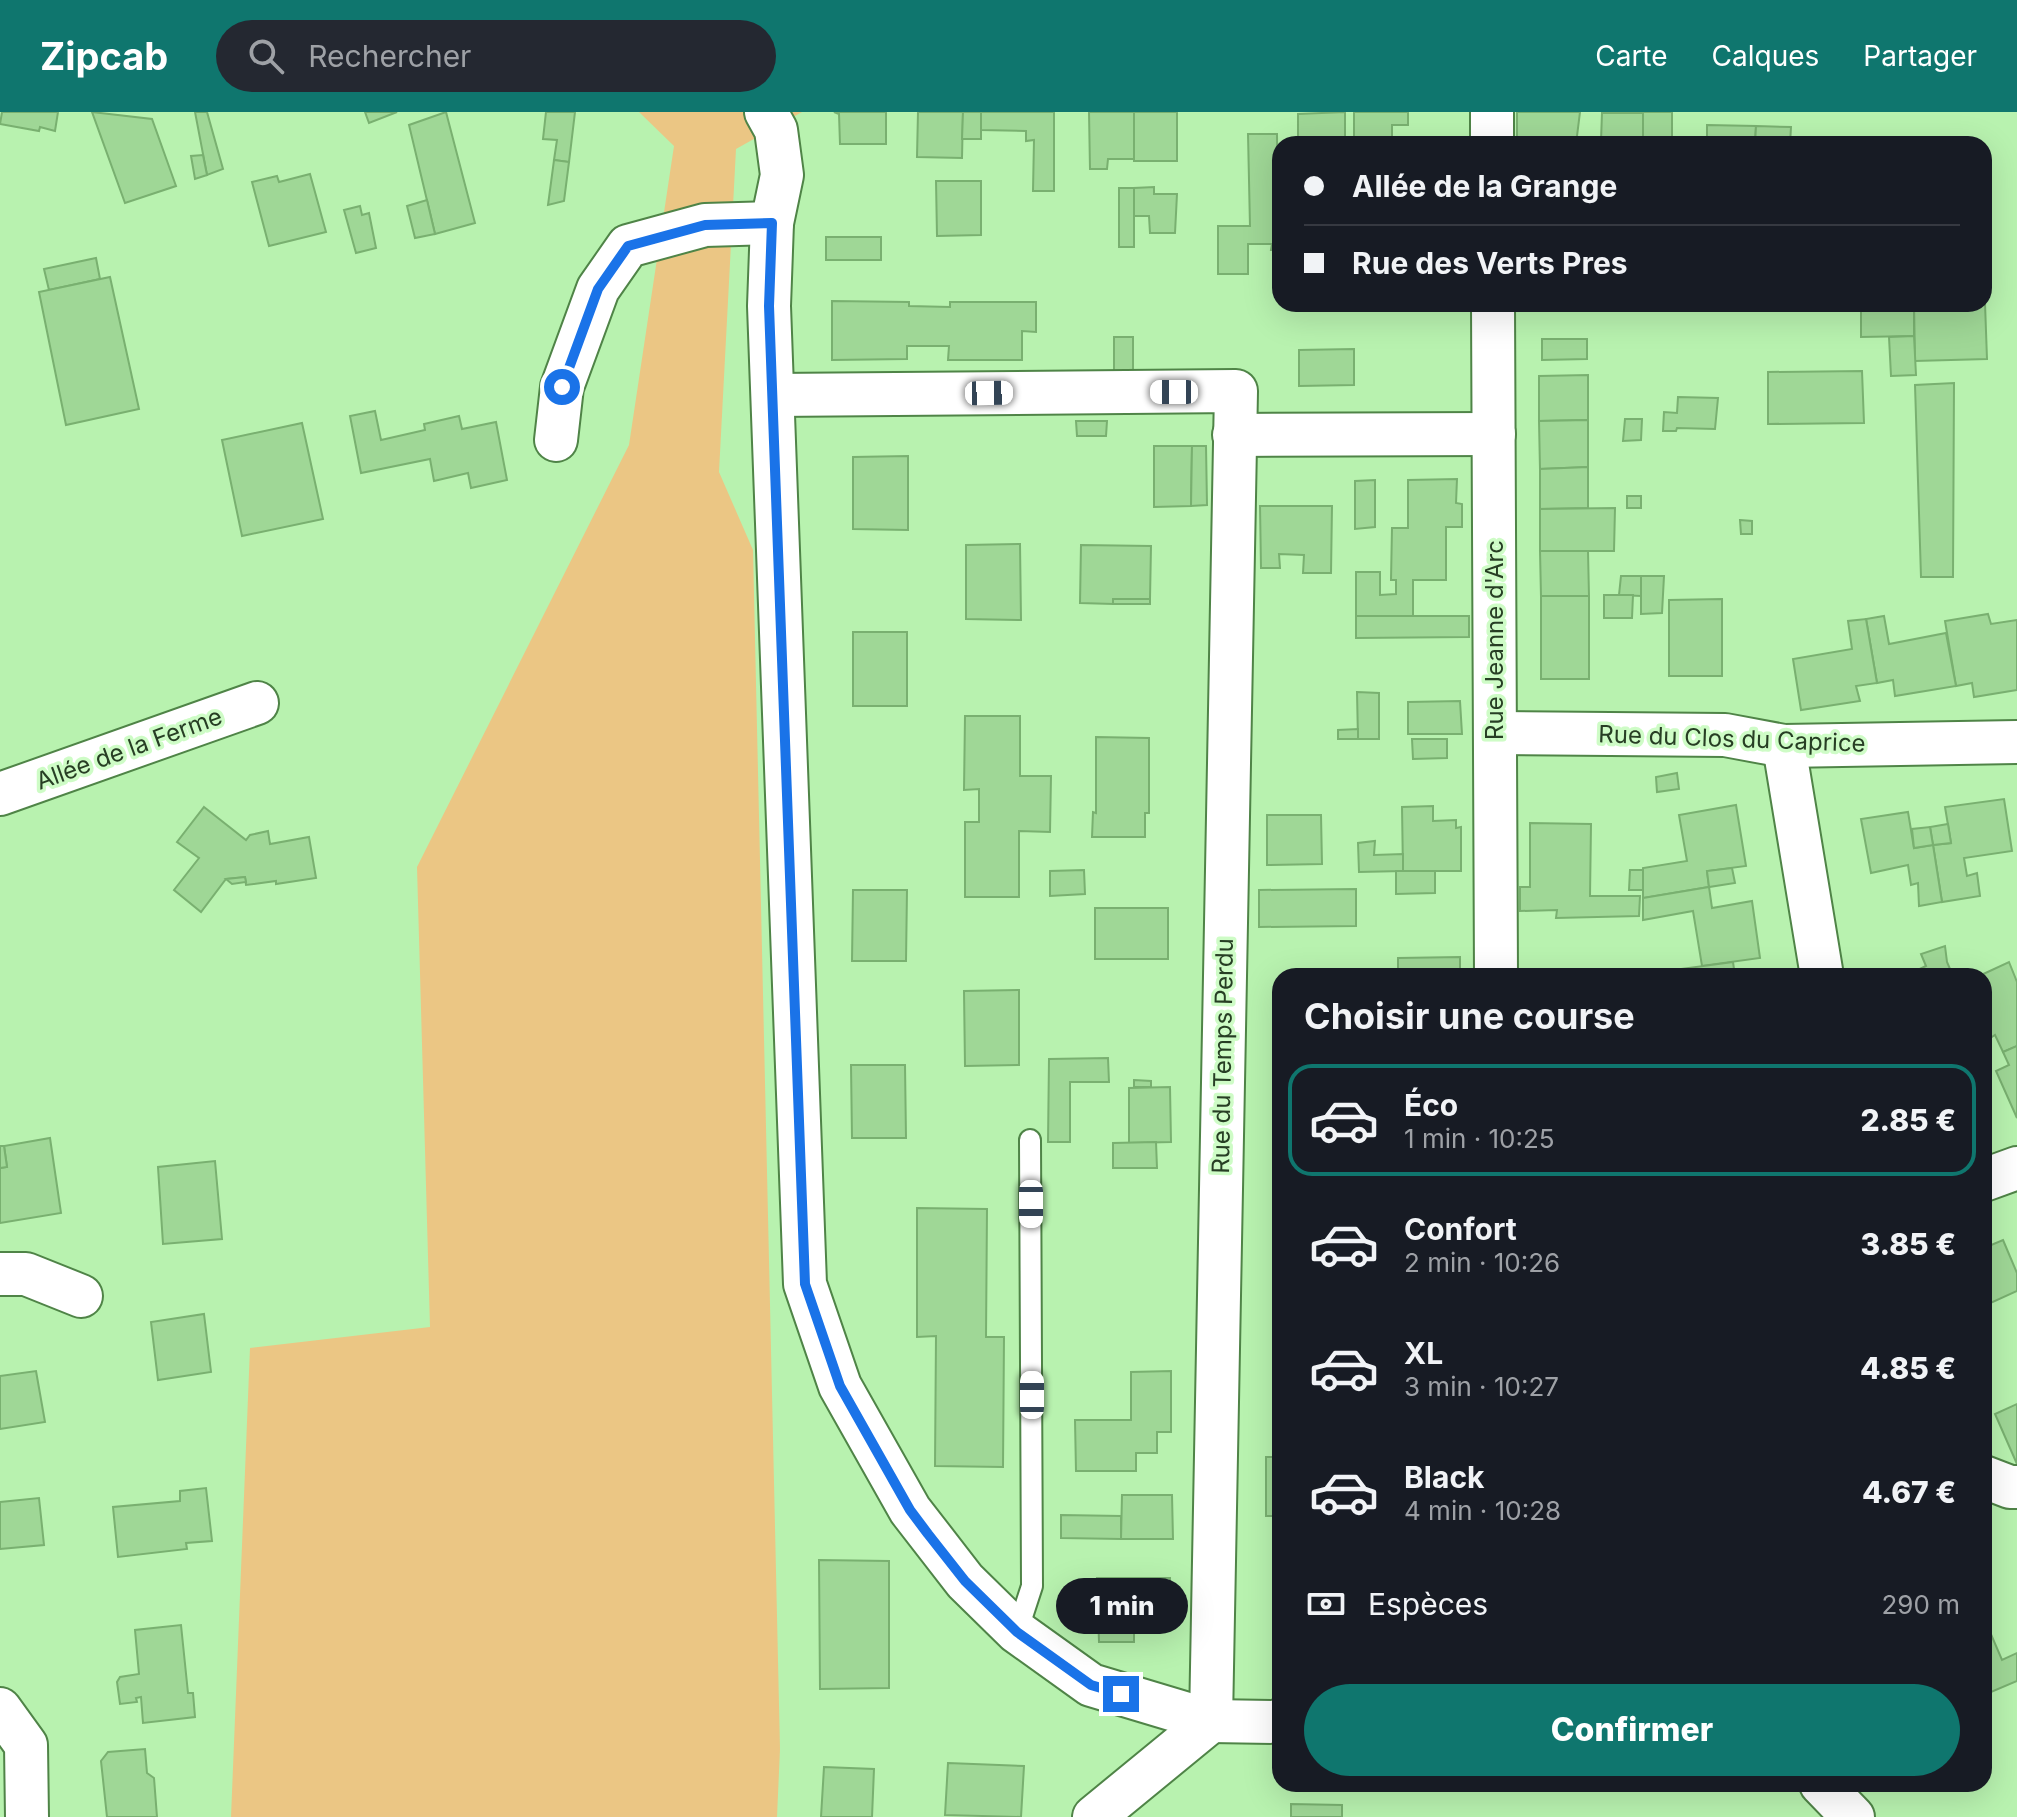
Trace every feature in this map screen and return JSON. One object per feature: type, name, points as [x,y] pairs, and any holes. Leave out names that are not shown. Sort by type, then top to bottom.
[{"type":"street","points":[[766,112],[776,130],[782,175],[772,223],[769,306],[805,1284],[840,1386],[910,1510],[965,1581],[1017,1632],[1091,1685],[1211,1721],[1272,1722]]},
{"type":"street","points":[[1492,112],[1492,136]]},
{"type":"street","points":[[556,440],[562,387],[598,289],[628,246],[705,225],[772,223]]},
{"type":"street","name":"Rue Jeanne d'Arc","points":[[1493,312],[1496,968]]},
{"type":"street","name":"Rue du Temps Perdu","points":[[773,395],[1236,391],[1211,1721]]},
{"type":"street","points":[[1234,435],[1494,434]]},
{"type":"street","name":"Allée de la Ferme","points":[[0,794],[257,703]]},
{"type":"street","name":"Rue du Clos du Caprice","points":[[1495,733],[1725,735],[1784,746],[2017,742]]},
{"type":"street","points":[[1784,746],[1821,968]]},
{"type":"street","points":[[1992,1177],[2017,1168]]},
{"type":"street","points":[[0,1274],[26,1274],[81,1296]]},
{"type":"street","points":[[1992,1480],[2017,1487]]},
{"type":"street","points":[[0,1709],[26,1745],[27,1817]]},
{"type":"street","points":[[1094,1817],[1211,1721]]},
{"type":"street","points":[[1829,1792],[1853,1817]]},
{"type":"lane","points":[[1017,1632],[1032,1586],[1030,1140]]},
{"type":"shaded area","points":[[639,112],[802,112],[736,149],[719,472],[753,550],[780,1749],[777,1817],[231,1817],[250,1348],[430,1327],[417,867],[629,445],[674,146]]},
{"type":"building","points":[[2,112],[58,112],[55,131],[0,124]]},
{"type":"building","points":[[92,112],[152,119],[176,186],[125,203]]},
{"type":"building","points":[[195,112],[207,112],[223,169],[207,175]]},
{"type":"building","points":[[365,112],[397,112],[369,123]]},
{"type":"building","points":[[446,112],[475,223],[435,234],[409,125]]},
{"type":"building","points":[[546,112],[575,112],[569,162],[554,160],[557,140],[543,139]]},
{"type":"building","points":[[834,112],[886,112],[886,144],[840,144],[839,114]]},
{"type":"building","points":[[918,112],[963,112],[962,158],[917,157]]},
{"type":"building","points":[[963,112],[981,112],[981,139],[962,139]]},
{"type":"building","points":[[981,112],[1054,112],[1054,191],[1033,191],[1034,140],[1026,141],[1026,131],[981,130]]},
{"type":"building","points":[[1089,112],[1134,112],[1134,159],[1108,159],[1107,169],[1090,169]]},
{"type":"building","points":[[1134,112],[1177,112],[1177,161],[1134,161]]},
{"type":"building","points":[[1345,112],[1345,136],[1298,136],[1298,114]]},
{"type":"building","points":[[1354,112],[1408,112],[1408,125],[1392,125],[1392,136],[1354,136]]},
{"type":"building","points":[[1517,112],[1580,112],[1577,136],[1517,136]]},
{"type":"building","points":[[1643,112],[1672,112],[1672,136],[1643,136]]},
{"type":"building","points":[[1602,113],[1643,113],[1643,136],[1601,136]]},
{"type":"building","points":[[1707,125],[1756,126],[1755,136],[1707,136]]},
{"type":"building","points":[[1756,126],[1791,127],[1790,136],[1755,136]]},
{"type":"building","points":[[1248,134],[1277,134],[1272,136],[1272,244],[1248,244],[1248,274],[1218,274],[1218,226],[1250,226]]},
{"type":"building","points":[[203,155],[207,175],[195,179],[191,156]]},
{"type":"building","points":[[554,160],[569,162],[564,201],[548,205]]},
{"type":"building","points":[[310,174],[326,232],[269,246],[252,182],[277,176],[279,182]]},
{"type":"building","points":[[936,181],[981,181],[981,235],[937,236]]},
{"type":"building","points":[[1154,187],[1154,194],[1177,194],[1175,233],[1150,233],[1149,216],[1134,216],[1134,188]]},
{"type":"building","points":[[1119,188],[1134,188],[1134,247],[1119,247]]},
{"type":"building","points":[[427,200],[435,234],[415,238],[407,206]]},
{"type":"building","points":[[360,206],[362,215],[369,213],[376,248],[356,253],[344,210]]},
{"type":"building","points":[[826,237],[881,237],[881,260],[826,260]]},
{"type":"building","points":[[96,258],[100,279],[49,290],[44,269]]},
{"type":"building","points":[[110,277],[139,409],[66,425],[39,292]]},
{"type":"building","points":[[832,301],[909,302],[909,306],[950,307],[950,302],[1036,302],[1036,332],[1022,331],[1022,360],[948,360],[949,346],[907,346],[907,359],[832,360]]},
{"type":"building","points":[[1861,312],[1914,312],[1914,336],[1861,337]]},
{"type":"building","points":[[1914,312],[1985,312],[1987,359],[1915,361]]},
{"type":"building","points":[[1914,336],[1916,375],[1891,376],[1889,337]]},
{"type":"building","points":[[1114,337],[1133,337],[1133,374],[1114,373]]},
{"type":"building","points":[[1542,339],[1587,339],[1587,359],[1542,360]]},
{"type":"building","points":[[1354,349],[1354,385],[1299,386],[1299,350]]},
{"type":"building","points":[[1862,371],[1864,423],[1768,424],[1768,372]]},
{"type":"building","points":[[1588,375],[1588,420],[1539,421],[1539,376]]},
{"type":"building","points":[[1954,383],[1953,577],[1921,577],[1915,385]]},
{"type":"building","points":[[1678,397],[1718,398],[1715,429],[1677,428],[1676,431],[1663,431],[1664,412],[1677,413]]},
{"type":"building","points":[[375,411],[381,440],[425,430],[424,424],[459,416],[462,429],[496,422],[507,480],[471,488],[468,473],[434,481],[430,459],[361,473],[350,416]]},
{"type":"building","points":[[1625,419],[1642,419],[1641,440],[1623,441]]},
{"type":"building","points":[[1588,420],[1588,467],[1540,469],[1539,421]]},
{"type":"building","points":[[1076,421],[1107,421],[1106,436],[1077,436]]},
{"type":"building","points":[[302,423],[323,519],[242,536],[222,440]]},
{"type":"building","points":[[1154,446],[1192,446],[1191,506],[1154,507]]},
{"type":"building","points":[[1192,446],[1206,446],[1207,505],[1191,506]]},
{"type":"building","points":[[908,456],[908,530],[853,529],[853,457]]},
{"type":"building","points":[[1588,467],[1588,508],[1540,509],[1540,469]]},
{"type":"building","points":[[1457,479],[1456,503],[1462,504],[1462,527],[1446,527],[1446,580],[1413,580],[1413,616],[1356,616],[1356,572],[1380,572],[1380,595],[1396,594],[1396,580],[1391,580],[1392,528],[1408,528],[1408,480]]},
{"type":"building","points":[[1375,480],[1375,527],[1355,529],[1355,481]]},
{"type":"building","points":[[1627,496],[1641,496],[1641,508],[1627,508]]},
{"type":"building","points":[[1260,506],[1332,506],[1331,573],[1303,573],[1304,555],[1279,554],[1280,568],[1261,568]]},
{"type":"building","points":[[1615,508],[1614,551],[1540,551],[1540,509]]},
{"type":"building","points":[[1740,520],[1752,521],[1752,534],[1741,534]]},
{"type":"building","points":[[1020,544],[1021,620],[966,619],[966,545]]},
{"type":"building","points":[[1081,545],[1151,546],[1150,599],[1113,599],[1113,604],[1080,603]]},
{"type":"building","points":[[1540,551],[1588,551],[1589,596],[1541,596]]},
{"type":"building","points":[[1621,576],[1641,576],[1641,596],[1619,595]]},
{"type":"building","points":[[1641,576],[1664,576],[1662,613],[1641,614]]},
{"type":"building","points":[[1604,595],[1633,595],[1632,618],[1604,618]]},
{"type":"building","points":[[1541,596],[1589,596],[1589,679],[1541,679]]},
{"type":"building","points":[[1113,599],[1150,599],[1150,604],[1113,604]]},
{"type":"building","points":[[1722,599],[1722,676],[1669,676],[1669,600]]},
{"type":"building","points":[[1988,614],[1991,624],[2017,620],[2017,690],[1974,697],[1972,683],[1956,686],[1945,621]]},
{"type":"building","points":[[1356,616],[1469,616],[1469,637],[1356,638]]},
{"type":"building","points":[[1884,616],[1889,644],[1946,633],[1956,686],[1895,696],[1893,680],[1877,683],[1866,619]]},
{"type":"building","points":[[1866,619],[1877,683],[1856,686],[1860,701],[1801,710],[1793,659],[1852,649],[1848,621]]},
{"type":"building","points":[[853,632],[907,632],[907,706],[853,706]]},
{"type":"building","points":[[1357,692],[1379,693],[1379,739],[1358,739]]},
{"type":"building","points":[[1460,701],[1462,734],[1408,734],[1408,702]]},
{"type":"building","points":[[965,716],[1020,716],[1020,776],[1051,776],[1050,832],[1019,831],[1019,897],[965,897],[965,822],[979,822],[979,789],[964,790]]},
{"type":"building","points":[[1358,729],[1358,739],[1338,739],[1338,730]]},
{"type":"building","points":[[1096,737],[1149,738],[1149,813],[1145,813],[1145,837],[1092,837],[1093,812],[1096,813]]},
{"type":"building","points":[[1412,739],[1447,739],[1447,758],[1413,759]]},
{"type":"building","points":[[1677,773],[1679,789],[1657,792],[1656,777]]},
{"type":"building","points":[[2004,799],[2012,851],[1964,858],[1967,876],[1977,873],[1980,896],[1942,902],[1933,845],[1951,843],[1945,807]]},
{"type":"building","points":[[1736,805],[1746,866],[1707,871],[1709,887],[1643,898],[1643,868],[1687,861],[1679,815]]},
{"type":"building","points":[[1433,806],[1433,821],[1456,820],[1456,828],[1461,827],[1461,871],[1403,871],[1402,807]]},
{"type":"building","points":[[204,807],[246,840],[250,835],[268,831],[270,844],[309,837],[316,878],[246,885],[245,877],[226,879],[201,912],[174,890],[199,858],[177,842]]},
{"type":"building","points":[[1908,812],[1914,848],[1933,845],[1942,902],[1919,906],[1918,883],[1911,885],[1908,865],[1871,873],[1861,819]]},
{"type":"building","points":[[1267,815],[1321,815],[1322,864],[1267,865]]},
{"type":"building","points":[[1530,823],[1591,824],[1590,896],[1640,896],[1639,916],[1556,918],[1557,910],[1520,911],[1520,887],[1530,887]]},
{"type":"building","points":[[1948,824],[1951,843],[1933,845],[1930,827]]},
{"type":"building","points":[[1930,827],[1933,845],[1914,848],[1912,829]]},
{"type":"building","points":[[1375,841],[1374,855],[1403,854],[1403,871],[1359,872],[1358,843]]},
{"type":"building","points":[[1732,868],[1735,883],[1709,887],[1707,871]]},
{"type":"building","points":[[1084,870],[1085,894],[1050,896],[1050,871]]},
{"type":"building","points":[[1630,870],[1643,870],[1643,890],[1629,890]]},
{"type":"building","points":[[1396,871],[1435,871],[1435,893],[1396,894]]},
{"type":"building","points":[[245,877],[246,882],[232,884],[226,879]]},
{"type":"building","points":[[1709,887],[1712,908],[1752,901],[1760,958],[1702,966],[1693,911],[1643,920],[1643,898]]},
{"type":"building","points":[[1356,889],[1356,926],[1259,927],[1259,890]]},
{"type":"building","points":[[853,890],[907,890],[906,961],[852,961]]},
{"type":"building","points":[[1095,908],[1168,908],[1168,959],[1095,959]]},
{"type":"building","points":[[1945,946],[1950,968],[1922,968],[1926,966],[1921,954]]},
{"type":"building","points":[[1460,957],[1460,968],[1398,968],[1398,958]]},
{"type":"building","points":[[1733,962],[1734,968],[1688,968]]},
{"type":"building","points":[[2009,962],[2017,982],[2017,1046],[2003,1052],[1995,1035],[1992,1037],[1992,970]]},
{"type":"building","points":[[1019,990],[1019,1065],[965,1066],[964,991]]},
{"type":"building","points":[[2017,1046],[2017,1118],[1996,1071],[2009,1065],[2003,1052]]},
{"type":"building","points":[[1108,1058],[1109,1082],[1070,1082],[1070,1142],[1048,1142],[1049,1059]]},
{"type":"building","points":[[851,1065],[905,1065],[906,1138],[852,1138]]},
{"type":"building","points":[[1134,1080],[1151,1081],[1151,1087],[1134,1087]]},
{"type":"building","points":[[1170,1087],[1171,1142],[1129,1143],[1129,1088]]},
{"type":"building","points":[[50,1138],[61,1213],[0,1223],[0,1168],[7,1167],[4,1146]]},
{"type":"building","points":[[1156,1142],[1157,1168],[1113,1168],[1113,1143]]},
{"type":"building","points":[[0,1146],[4,1146],[7,1167],[0,1168]]},
{"type":"building","points":[[215,1161],[222,1239],[163,1244],[158,1167]]},
{"type":"building","points":[[917,1208],[987,1209],[986,1337],[1004,1337],[1003,1467],[935,1466],[936,1336],[917,1337]]},
{"type":"building","points":[[2003,1240],[2017,1273],[2017,1291],[1992,1302],[1992,1245]]},
{"type":"building","points":[[204,1314],[211,1372],[158,1380],[151,1322]]},
{"type":"building","points":[[36,1371],[45,1422],[0,1429],[0,1376]]},
{"type":"building","points":[[1171,1371],[1171,1432],[1157,1432],[1157,1453],[1136,1453],[1136,1471],[1076,1471],[1075,1420],[1131,1420],[1131,1372]]},
{"type":"building","points":[[2017,1404],[2017,1464],[1995,1414]]},
{"type":"building","points":[[1266,1457],[1272,1457],[1272,1516],[1266,1516]]},
{"type":"building","points":[[206,1488],[212,1541],[186,1543],[187,1549],[118,1557],[113,1507],[180,1501],[180,1491]]},
{"type":"building","points":[[1122,1495],[1172,1495],[1173,1539],[1121,1539]]},
{"type":"building","points":[[39,1498],[44,1545],[0,1549],[0,1502]]},
{"type":"building","points":[[1061,1515],[1121,1516],[1121,1539],[1061,1538]]},
{"type":"building","points":[[819,1560],[889,1561],[889,1688],[820,1689]]},
{"type":"building","points":[[1097,1578],[1170,1578],[1170,1630],[1134,1630],[1134,1642],[1099,1642]]},
{"type":"building","points":[[181,1625],[188,1693],[193,1693],[195,1717],[143,1723],[141,1697],[136,1698],[137,1702],[120,1704],[117,1682],[120,1677],[139,1674],[135,1630]]},
{"type":"building","points":[[1992,1637],[2002,1660],[2017,1653],[2017,1681],[1992,1692]]},
{"type":"building","points":[[145,1749],[147,1773],[154,1778],[157,1817],[107,1817],[101,1761],[108,1752]]},
{"type":"building","points":[[948,1763],[1024,1766],[1021,1817],[945,1815]]},
{"type":"building","points":[[824,1767],[874,1769],[872,1817],[821,1817]]},
{"type":"building","points":[[1291,1804],[1342,1805],[1342,1817],[1291,1817]]},
{"type":"route","points":[[562,387],[598,289],[628,246],[705,225],[772,223],[769,306],[805,1284],[840,1386],[910,1510],[928,1534],[965,1581],[1017,1632],[1091,1685],[1121,1694]]}]
